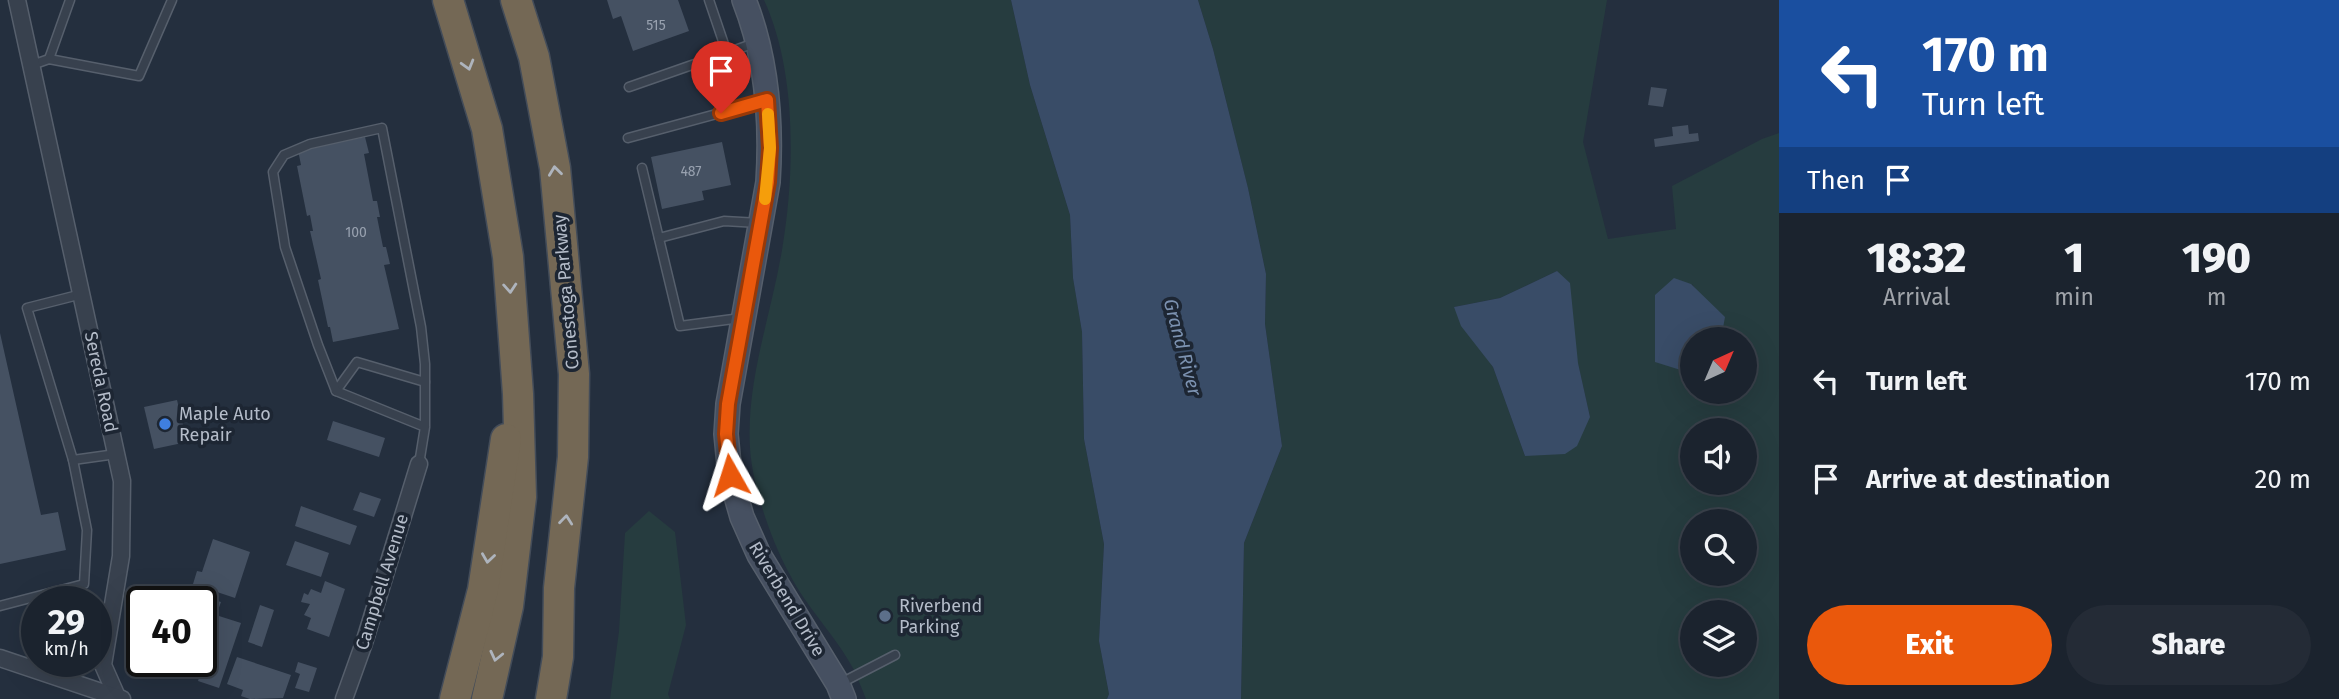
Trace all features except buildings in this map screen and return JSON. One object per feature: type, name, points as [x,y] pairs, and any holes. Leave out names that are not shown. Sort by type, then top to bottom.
[{"type":"highway","points":[[448,0],[487,129],[508,257],[518,394],[521,497],[508,606],[486,699]]},
{"type":"highway","name":"Conestoga Parkway","points":[[516,0],[534,57],[555,168],[574,374],[573,457],[559,588],[558,657],[551,699]]},
{"type":"highway","points":[[455,699],[483,590],[504,447],[518,394]]},
{"type":"highway","name":"Conestoga Parkway","points":[[532,699],[559,588]]},
{"type":"street","name":"Sereda Road","points":[[18,0],[122,481],[121,556],[103,665],[119,698]]},
{"type":"street","name":"Riverbend Drive","points":[[744,0],[763,61],[770,148],[768,182],[732,376],[726,434],[734,492],[759,555],[841,692]]},
{"type":"street","name":"Campbell Avenue","points":[[344,699],[419,464]]},
{"type":"street","points":[[0,658],[119,698]]},
{"type":"lane","points":[[49,59],[70,0]]},
{"type":"lane","points":[[32,65],[49,59],[139,76],[173,0]]},
{"type":"lane","points":[[709,0],[727,53]]},
{"type":"lane","points":[[629,87],[758,42]]},
{"type":"lane","points":[[628,138],[767,100]]},
{"type":"lane","points":[[419,464],[425,426],[421,327],[382,128],[310,144],[284,155],[273,172],[285,247],[336,391],[425,426]]},
{"type":"lane","points":[[642,168],[680,326],[744,317]]},
{"type":"lane","points":[[659,238],[724,220],[761,224]]},
{"type":"lane","points":[[0,606],[84,584],[87,530],[73,460],[27,309],[82,294]]},
{"type":"lane","points":[[336,391],[357,362],[425,382]]},
{"type":"lane","points":[[73,460],[117,454]]},
{"type":"lane","points":[[841,692],[895,655]]},
{"type":"green space","points":[[764,0],[1011,0],[1030,85],[1070,215],[1073,278],[1082,332],[1084,439],[1104,544],[1099,641],[1109,694],[1107,699],[866,699],[847,657],[804,598],[782,560],[758,495],[750,448],[755,373],[782,250],[791,156],[788,90],[783,59]]},
{"type":"green space","points":[[1198,0],[1607,0],[1583,142],[1608,239],[1676,229],[1672,186],[1762,139],[1779,133],[1779,699],[1241,699],[1244,543],[1282,446],[1265,324],[1266,274],[1248,188]],"holes":[[[1557,271],[1590,417],[1525,456],[1493,367],[1454,307],[1500,298]]]},
{"type":"green space","points":[[649,511],[675,532],[686,625],[668,694],[670,699],[610,699],[619,631],[625,533]]},
{"type":"water","name":"Grand River","points":[[1011,0],[1198,0],[1248,188],[1266,274],[1265,324],[1282,446],[1244,543],[1241,699],[1107,699],[1109,694],[1099,641],[1104,544],[1084,439],[1082,332],[1073,278],[1070,215],[1030,85]]},
{"type":"water","points":[[1557,271],[1570,283],[1578,363],[1590,417],[1577,446],[1565,454],[1525,456],[1493,367],[1461,326],[1454,307],[1500,298]]},
{"type":"water","points":[[1674,278],[1691,284],[1725,317],[1723,327],[1680,327],[1680,370],[1655,362],[1655,295]]},
{"type":"slow traffic","points":[[765,199],[770,148],[768,114]]},
{"type":"place","name":"Maple Auto Repair","points":[[165,424]]},
{"type":"place","name":"Riverbend Parking","points":[[885,616]]},
{"type":"route","points":[[721,113],[767,100],[770,148],[768,182],[728,404],[726,434],[730,475]]}]
